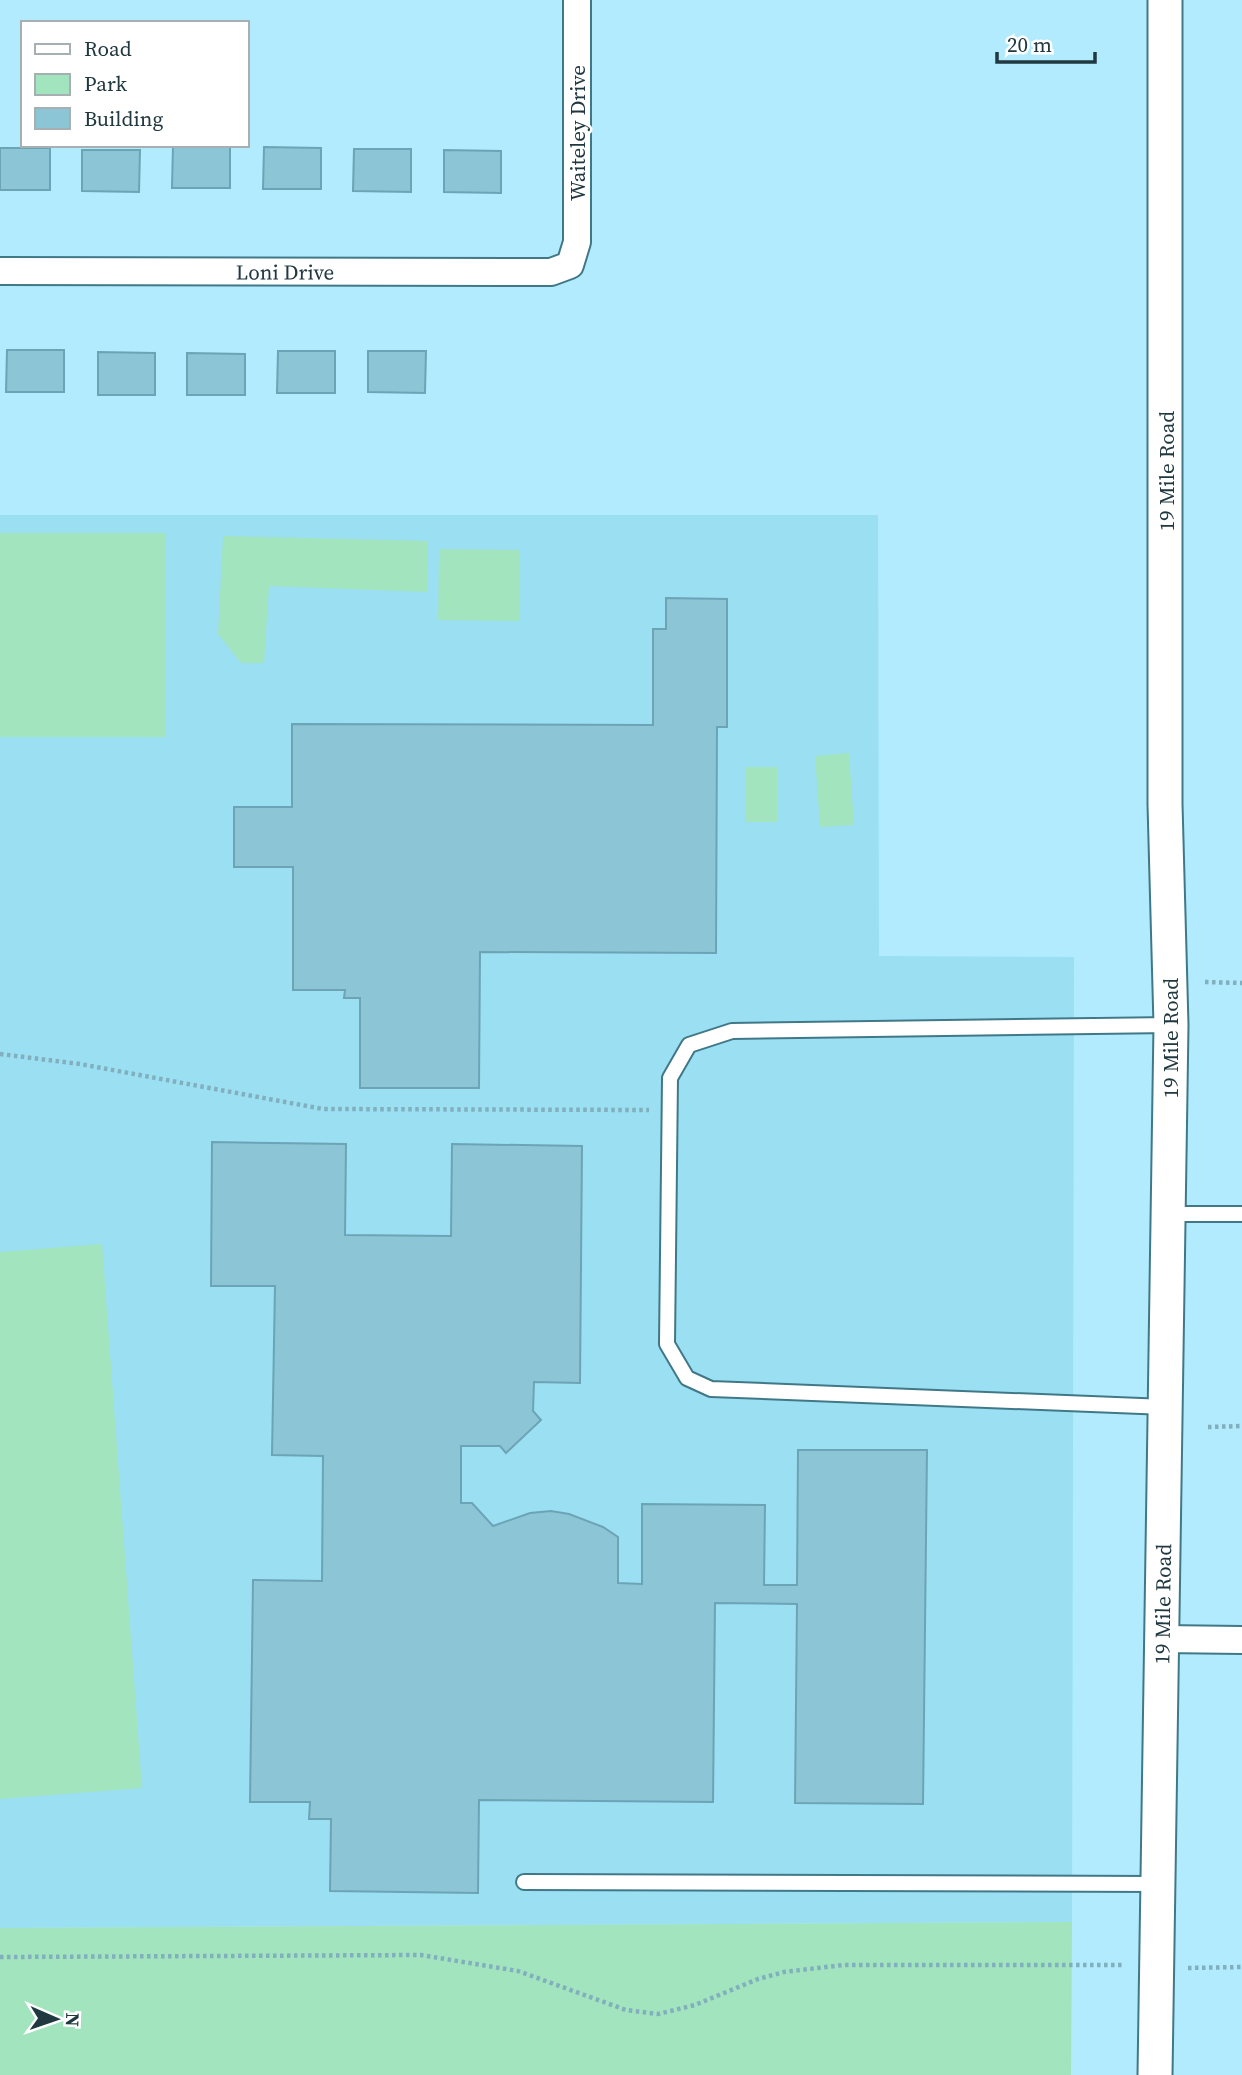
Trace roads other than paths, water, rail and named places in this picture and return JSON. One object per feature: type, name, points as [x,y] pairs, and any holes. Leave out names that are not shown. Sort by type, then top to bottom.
[{"type":"street","name":"Waiteley Drive","points":[[570,265],[577,242],[577,0]]},
{"type":"street","name":"19 Mile Road","points":[[1155,2075],[1171,1025],[1165,804],[1165,0]]},
{"type":"street","name":"Loni Drive","points":[[0,271],[551,272],[570,265]]},
{"type":"street","points":[[1162,1639],[1242,1640]]},
{"type":"lane","points":[[1166,1407],[711,1389],[687,1378],[667,1345],[670,1078],[690,1045],[732,1031],[1171,1025]]},
{"type":"lane","points":[[1168,1214],[1242,1214]]},
{"type":"lane","points":[[524,1882],[1158,1884]]}]
